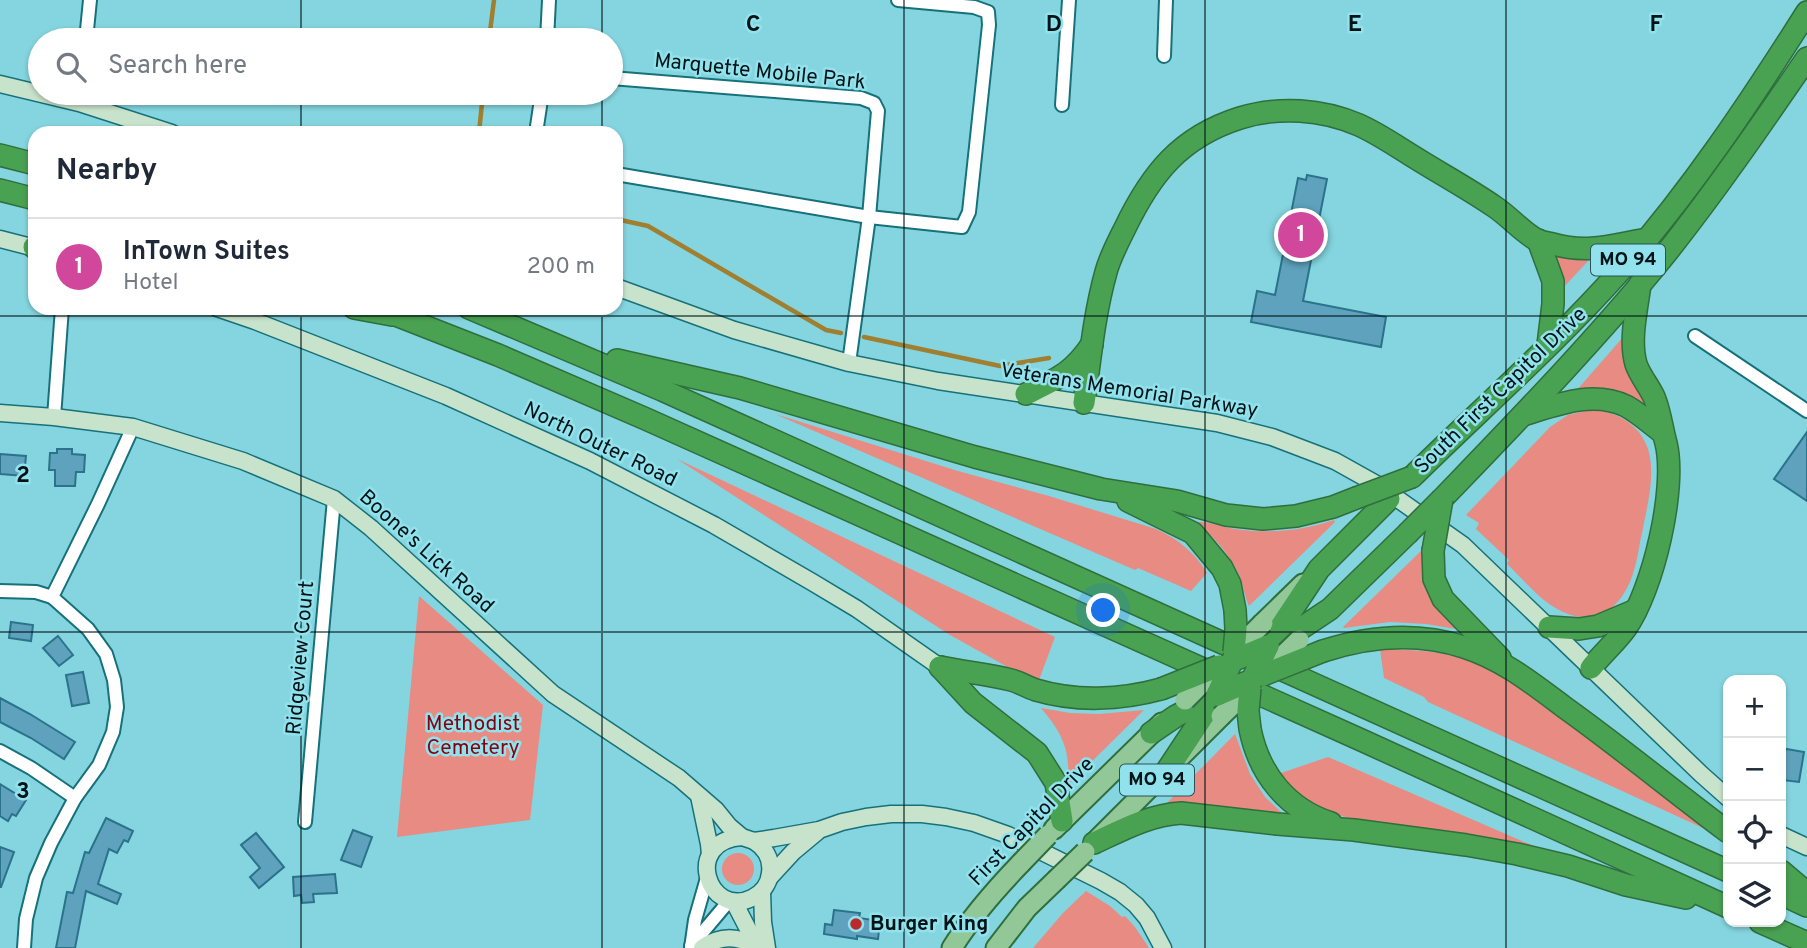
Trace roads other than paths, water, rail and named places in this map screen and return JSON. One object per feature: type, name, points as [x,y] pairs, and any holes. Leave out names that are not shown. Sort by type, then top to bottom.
[{"type":"highway","name":"South First Capitol Drive","points":[[1255,681],[1319,569],[1591,302],[1647,239],[1728,132],[1807,12]]},
{"type":"highway","name":"South First Capitol Drive","points":[[940,667],[1012,680],[1035,690],[1057,695],[1090,699],[1132,696],[1161,689],[1228,660],[1330,609],[1442,499],[1593,339],[1726,176],[1807,58]]},
{"type":"highway","points":[[1084,403],[1099,303],[1107,270],[1138,200],[1167,162],[1184,146],[1206,132],[1246,116],[1289,110],[1336,116],[1357,124],[1462,185],[1538,240],[1569,249],[1586,250],[1647,239]]},
{"type":"highway","points":[[0,155],[28,162]]},
{"type":"highway","points":[[0,190],[28,197]]},
{"type":"highway","points":[[1538,240],[1553,281],[1548,345]]},
{"type":"highway","points":[[1591,668],[1626,629],[1636,610],[1654,566],[1667,495],[1670,465],[1663,433],[1654,399],[1636,363],[1634,346],[1640,284]]},
{"type":"highway","points":[[389,315],[404,318]]},
{"type":"highway","points":[[396,315],[498,355],[659,425],[1723,906]]},
{"type":"highway","points":[[486,315],[567,348],[1723,869]]},
{"type":"highway","points":[[1026,394],[1069,372],[1093,342]]},
{"type":"highway","points":[[567,348],[740,388],[975,457],[1101,489],[1177,502],[1226,515],[1263,519],[1296,516],[1333,508],[1412,477]]},
{"type":"highway","points":[[1522,415],[1586,398],[1609,400],[1632,410],[1663,433]]},
{"type":"highway","points":[[1101,489],[1193,533],[1222,568],[1230,584],[1236,629],[1228,660],[1228,673],[1205,705],[1168,769]]},
{"type":"highway","points":[[1442,499],[1433,551],[1434,579],[1443,599],[1509,667]]},
{"type":"highway","points":[[1549,627],[1579,629],[1598,626],[1636,610]]},
{"type":"highway","points":[[1152,733],[1176,716],[1323,651],[1360,640],[1383,637],[1443,641],[1486,655],[1509,667],[1723,828]]},
{"type":"highway","points":[[940,667],[973,703],[1037,753],[1056,783],[1055,828]]},
{"type":"highway","points":[[1255,681],[1248,711],[1254,747],[1264,770],[1276,787],[1295,805],[1316,818],[1354,830]]},
{"type":"highway","points":[[1089,848],[1152,818],[1181,813],[1354,830],[1517,853],[1626,885],[1723,907]]},
{"type":"highway","points":[[1786,876],[1807,893]]},
{"type":"highway","points":[[1786,896],[1807,906]]},
{"type":"highway","points":[[1771,927],[1807,943]]},
{"type":"main road","points":[[1255,681],[1280,635]]},
{"type":"main road","points":[[1205,705],[1228,660]]},
{"type":"main road","name":"First Capitol Drive","points":[[952,948],[992,894],[1152,733]]},
{"type":"main road","name":"MO 94","points":[[1089,848],[1168,769]]},
{"type":"main road","points":[[996,948],[1027,908],[1089,848]]},
{"type":"street","points":[[87,28],[90,0]]},
{"type":"street","points":[[548,28],[549,0]]},
{"type":"street","points":[[623,175],[869,217],[962,227],[969,212],[989,25],[988,12],[974,7],[898,0]]},
{"type":"street","points":[[1062,105],[1069,0]]},
{"type":"street","points":[[1164,56],[1166,0]]},
{"type":"street","name":"Marquette Mobile Park","points":[[623,79],[861,99],[874,103],[878,111],[869,217],[849,363]]},
{"type":"street","points":[[0,84],[28,89]]},
{"type":"street","points":[[98,105],[154,126]]},
{"type":"street","points":[[537,126],[540,105]]},
{"type":"street","points":[[0,239],[28,246]]},
{"type":"street","name":"Veterans Memorial Parkway","points":[[623,290],[734,330],[849,363],[938,381],[1248,430],[1310,450],[1345,466],[1387,491],[1463,545],[1723,794]]},
{"type":"street","points":[[54,417],[61,315]]},
{"type":"street","name":"North Outer Road","points":[[237,315],[446,396],[590,461],[714,525],[811,582],[856,609],[940,667]]},
{"type":"street","points":[[1695,337],[1806,408]]},
{"type":"street","name":"Boone's Lick Road","points":[[0,413],[133,428],[243,461],[334,499],[370,528],[552,694],[680,778],[716,810],[729,826],[748,839]]},
{"type":"street","points":[[52,597],[133,428]]},
{"type":"street","name":"Ridgeview Court","points":[[305,822],[334,499]]},
{"type":"street","points":[[0,591],[36,592],[52,597],[89,629],[106,654],[114,680],[117,707],[113,732],[99,765],[75,798],[36,878],[26,919],[24,948]]},
{"type":"street","points":[[0,751],[75,798]]},
{"type":"street","points":[[695,947],[695,920],[707,878],[709,855],[699,796]]},
{"type":"street","points":[[709,855],[722,841],[731,838],[748,839],[819,830],[842,822],[891,814],[946,817],[1008,835],[1120,892],[1147,918],[1163,948]]},
{"type":"street","points":[[695,947],[732,901],[748,900],[766,884],[793,852],[819,830]]},
{"type":"street","points":[[1786,837],[1807,847]]},
{"type":"street","points":[[748,839],[765,851],[769,859],[762,948]]},
{"type":"street","points":[[707,878],[716,892],[732,901],[762,948]]},
{"type":"street","points":[[695,947],[733,938],[762,948]]},
{"type":"waterway","points":[[490,28],[494,0]]},
{"type":"waterway","points":[[480,126],[482,105]]},
{"type":"waterway","points":[[623,221],[648,226],[826,330],[841,333]]},
{"type":"waterway","points":[[864,337],[1000,366],[1049,358]]},
{"type":"place","name":"InTown Suites","points":[[1301,235]]},
{"type":"place","name":"Burger King","points":[[856,924]]},
{"type":"park label","name":"Methodist Cemetery","points":[[473,736]]}]
